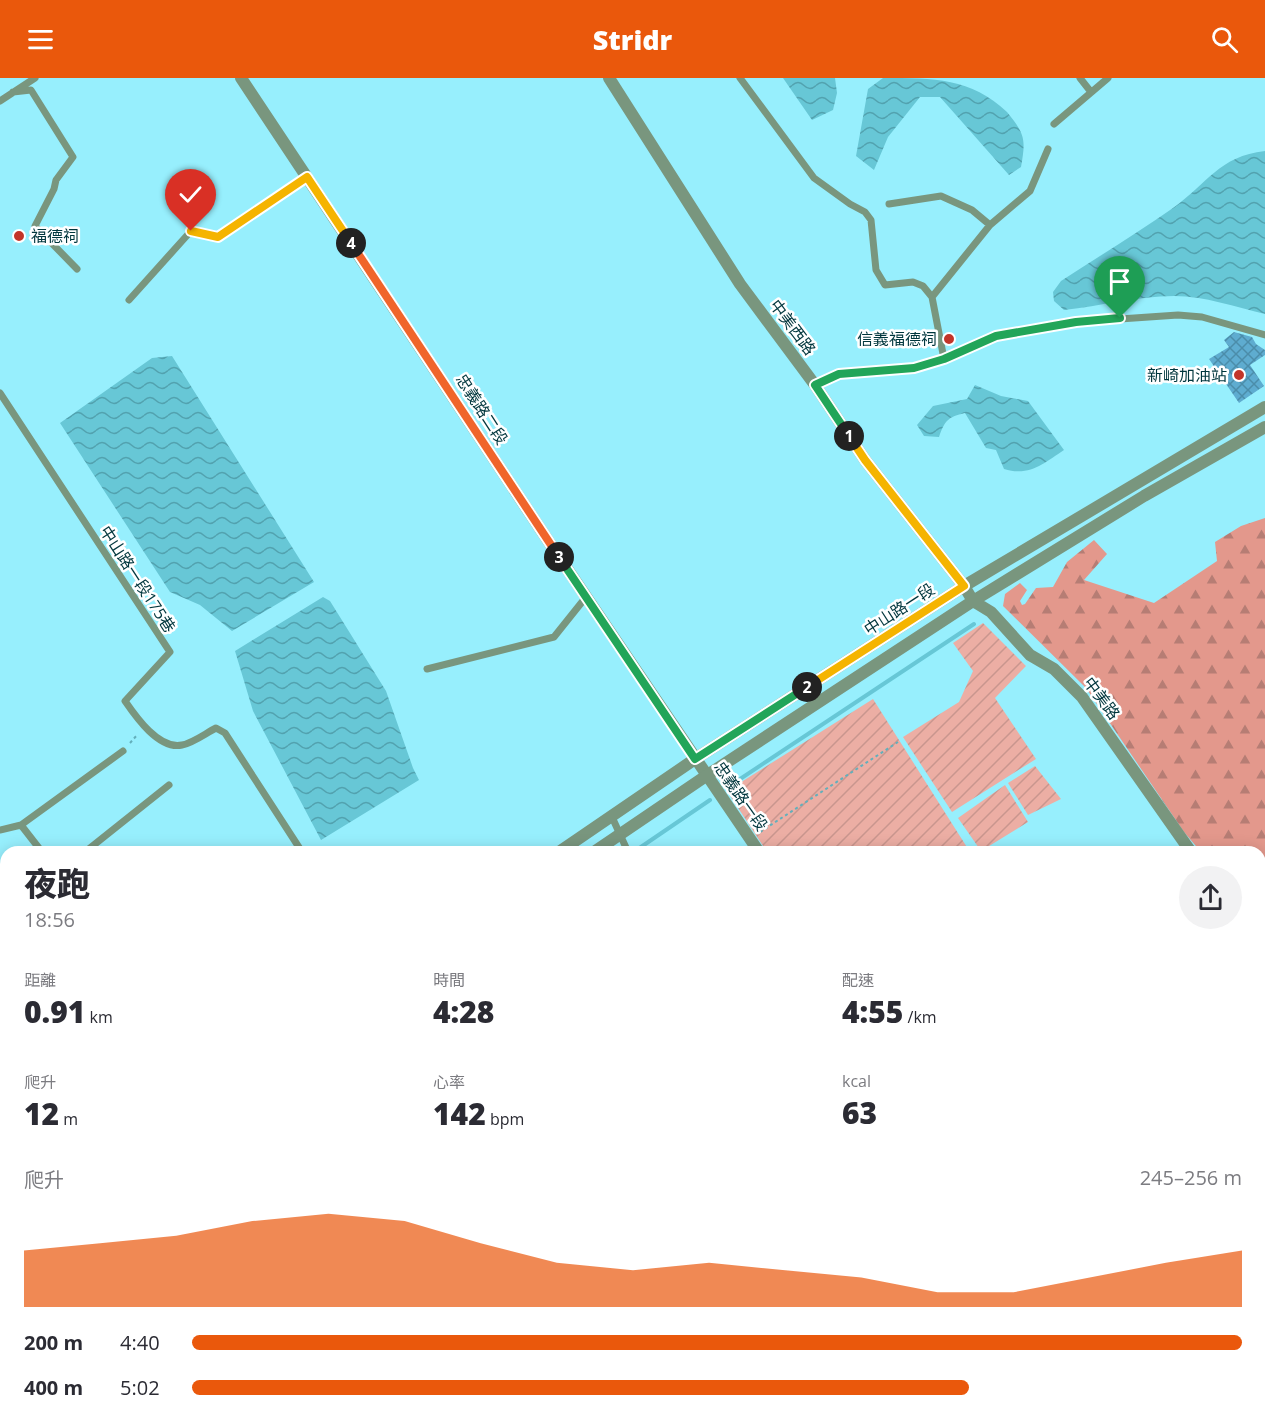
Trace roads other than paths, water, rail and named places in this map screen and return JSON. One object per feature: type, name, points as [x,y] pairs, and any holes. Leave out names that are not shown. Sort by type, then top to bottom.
[{"type":"street","name":"忠義路二段","points":[[241,78],[695,759]]},
{"type":"street","name":"中美西路","points":[[609,78],[740,284],[815,385],[865,460],[964,586]]},
{"type":"street","name":"中山路一段","points":[[568,846],[695,759],[964,586],[1264,409]]},
{"type":"street","name":"中山路一段","points":[[604,846],[706,776],[974,601],[1144,496],[1265,428]]},
{"type":"street","points":[[1137,483],[1144,496]]},
{"type":"street","name":"中美路","points":[[964,586],[974,601],[990,612],[1030,655],[1054,669],[1082,697],[1187,846]]},
{"type":"street","name":"忠義路一段","points":[[695,759],[755,846]]},
{"type":"lane","points":[[0,101],[34,78]]},
{"type":"lane","points":[[740,78],[814,178],[833,193],[865,212],[871,220],[876,270],[885,285],[913,282],[923,286],[932,297],[944,359]]},
{"type":"lane","points":[[1080,78],[1091,92]]},
{"type":"lane","points":[[1054,124],[1108,78]]},
{"type":"lane","points":[[13,92],[31,90],[74,157],[56,180],[36,226],[77,269]]},
{"type":"lane","points":[[932,297],[990,225],[1030,191],[1048,148]]},
{"type":"lane","points":[[129,300],[191,231],[218,237],[307,177]]},
{"type":"lane","points":[[889,204],[941,196],[972,210],[990,225]]},
{"type":"lane","points":[[815,385],[839,374],[914,368],[944,359],[996,336],[1076,322],[1178,315],[1202,317],[1265,334]]},
{"type":"lane","name":"中山路一段175巷","points":[[0,393],[170,652],[125,701],[144,727],[170,745],[183,745],[216,728],[225,733],[298,846]]},
{"type":"lane","points":[[427,669],[554,637],[586,597]]},
{"type":"lane","points":[[0,830],[21,825],[123,751]]},
{"type":"lane","points":[[93,846],[169,785]]},
{"type":"lane","points":[[612,818],[626,846]]},
{"type":"lane","points":[[21,825],[37,846]]},
{"type":"water","points":[[783,78],[835,78],[837,93],[833,110],[812,120]]},
{"type":"water","points":[[883,78],[951,82],[980,92],[1007,112],[1021,132],[1024,143],[1021,167],[1009,175],[940,97],[920,97],[888,137],[874,170],[856,156],[868,89]]},
{"type":"water","points":[[1265,151],[1265,314],[1220,302],[1185,296],[1146,298],[1064,310],[1054,301],[1053,292],[1061,281],[1173,208],[1214,172],[1236,159]]},
{"type":"water","points":[[172,356],[314,582],[232,631],[200,605],[170,592],[60,423],[152,358]]},
{"type":"water","points":[[975,385],[1001,396],[1028,401],[1064,450],[1029,470],[1004,469],[996,450],[986,448],[965,413],[948,420],[939,437],[924,436],[917,425],[933,406],[967,399]]},
{"type":"water","points":[[323,597],[330,601],[386,691],[419,780],[321,840],[253,711],[235,651]]},
{"type":"waterway","points":[[728,787],[974,624]]},
{"type":"waterway","points":[[642,846],[710,800]]},
{"type":"place","name":"福德祠","points":[[19,236]]},
{"type":"place","name":"信義福德祠","points":[[949,339]]},
{"type":"place","name":"新崎加油站","points":[[1239,375]]}]
